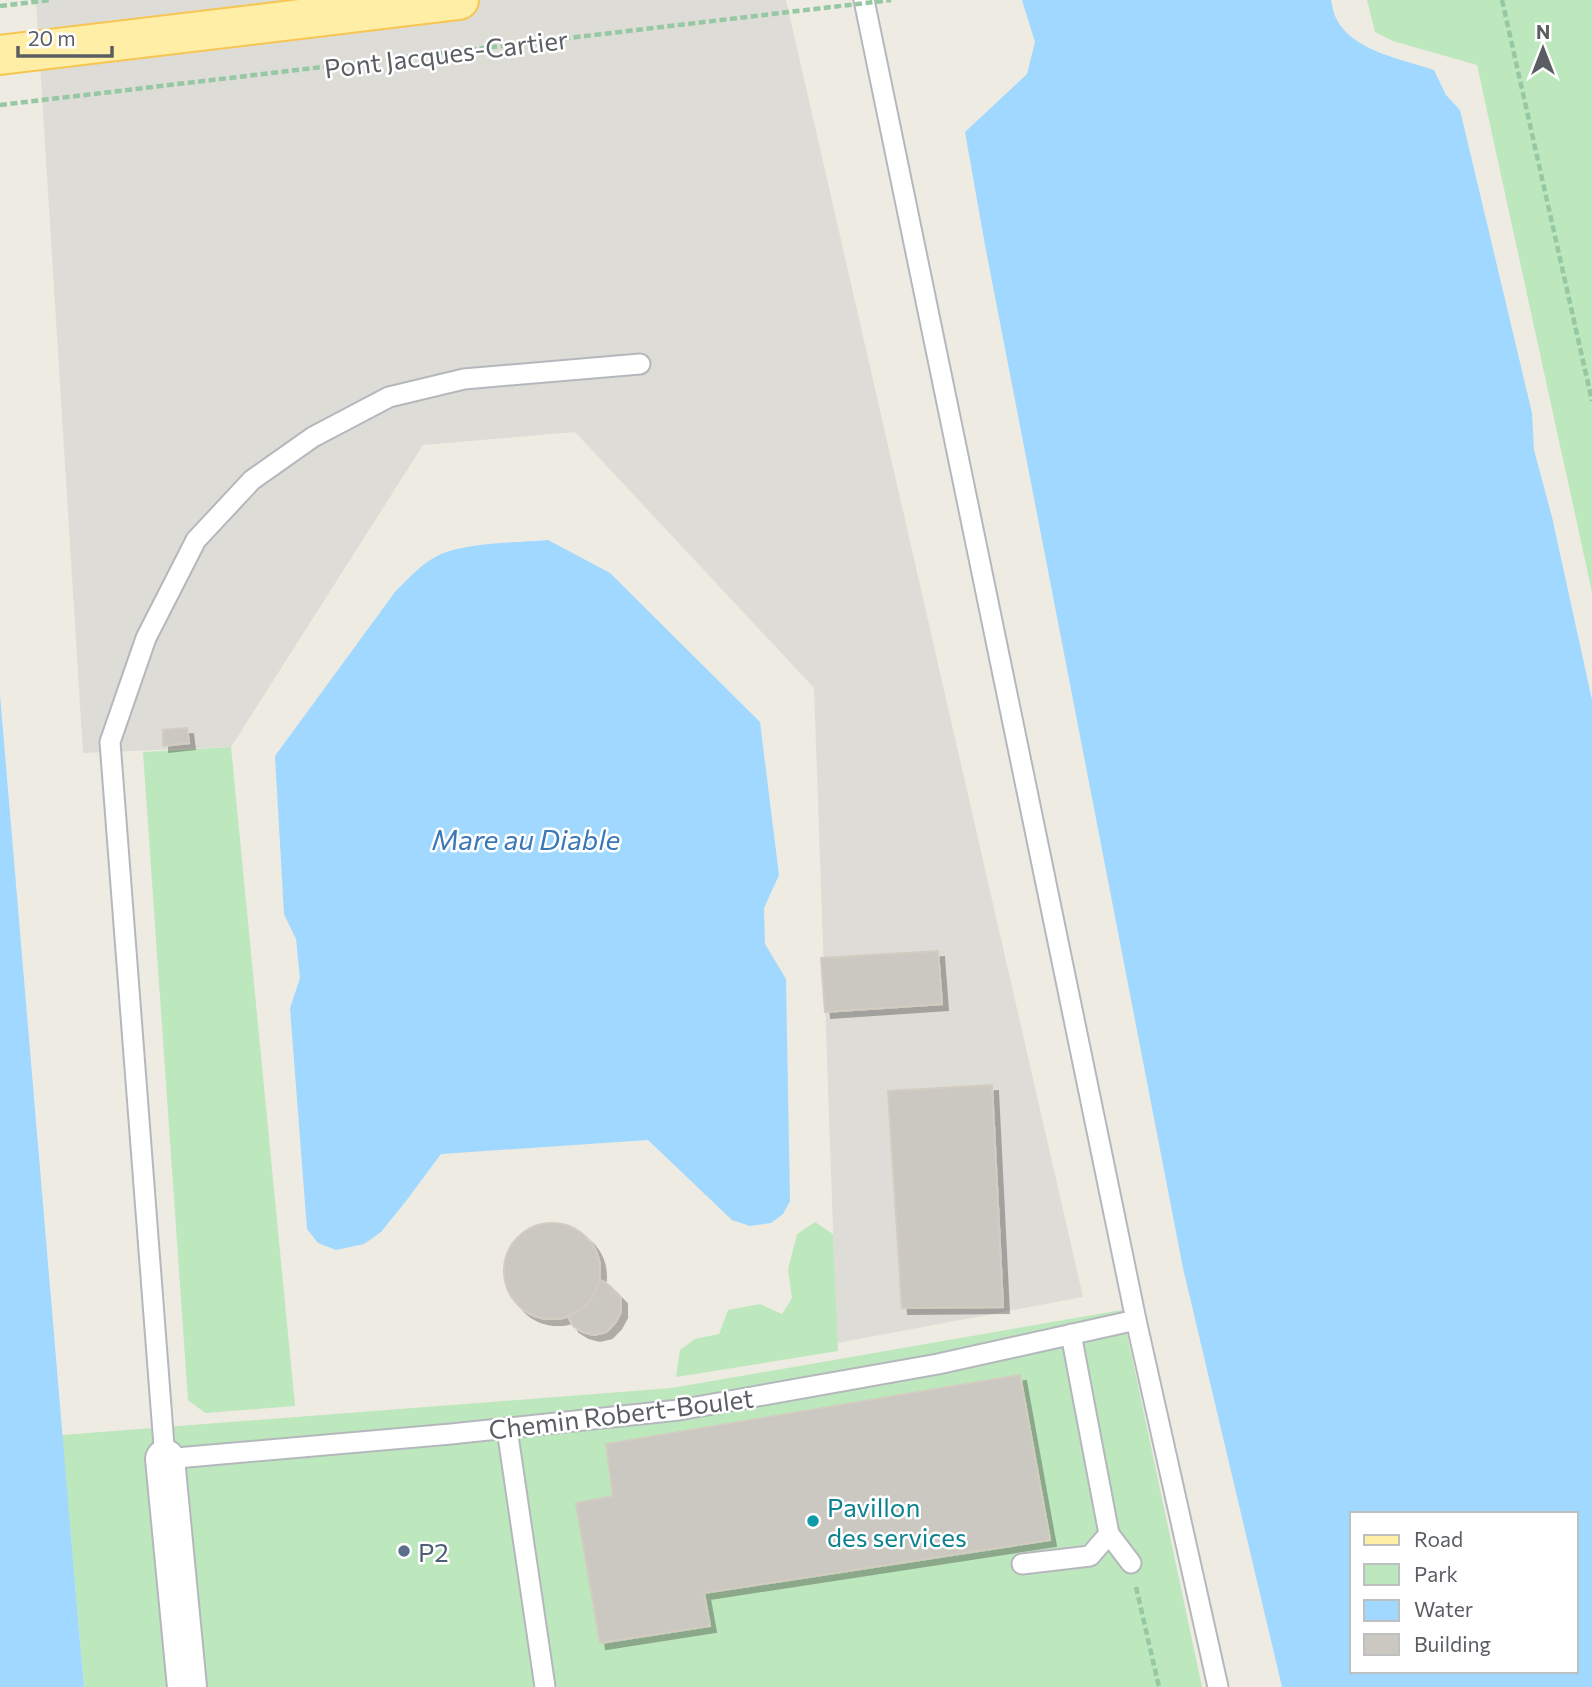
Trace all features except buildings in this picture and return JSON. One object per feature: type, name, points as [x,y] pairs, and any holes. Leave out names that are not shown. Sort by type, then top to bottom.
[{"type":"main road","name":"Pont Jacques-Cartier","points":[[0,55],[459,0]]},
{"type":"street","points":[[165,1459],[187,1687]]},
{"type":"lane","points":[[864,0],[1136,1320],[1218,1687]]},
{"type":"lane","points":[[165,1459],[110,743],[146,638],[196,540],[252,480],[313,437],[388,397],[464,379],[640,364]]},
{"type":"lane","name":"Chemin Robert-Boulet","points":[[165,1459],[507,1429],[679,1410],[938,1364],[1136,1320]]},
{"type":"lane","points":[[1071,1334],[1109,1534],[1131,1563]]},
{"type":"lane","points":[[507,1429],[545,1687]]},
{"type":"lane","points":[[1023,1564],[1090,1556],[1109,1534]]},
{"type":"path","points":[[0,6],[50,0]]},
{"type":"path","name":"Pont Jacques-Cartier","points":[[0,105],[891,0]]},
{"type":"path","points":[[1502,0],[1592,401]]},
{"type":"path","points":[[1131,1563],[1159,1687]]},
{"type":"shaded area","points":[[36,0],[786,0],[1083,1297],[837,1343],[814,688],[575,432],[423,445],[231,747],[83,753]]},
{"type":"green space","points":[[1367,0],[1592,0],[1592,592],[1477,65],[1393,41],[1375,32]]},
{"type":"green space","points":[[231,747],[295,1406],[205,1413],[188,1400],[143,752]]},
{"type":"green space","points":[[815,1222],[833,1234],[838,1351],[676,1377],[680,1350],[695,1339],[719,1334],[728,1310],[760,1304],[782,1314],[792,1298],[788,1269],[797,1234]]},
{"type":"green space","points":[[1122,1310],[1202,1687],[84,1687],[62,1435],[672,1388]]},
{"type":"water","points":[[1022,0],[1331,0],[1335,16],[1352,38],[1378,52],[1434,70],[1446,95],[1460,110],[1532,413],[1534,450],[1552,517],[1592,700],[1592,1687],[1282,1687],[1183,1268],[965,132],[1027,74],[1035,42]]},
{"type":"water","name":"Mare au Diable","points":[[548,540],[610,573],[760,722],[779,875],[764,908],[765,944],[786,979],[790,1201],[783,1214],[771,1223],[750,1226],[732,1220],[648,1140],[441,1154],[381,1232],[364,1244],[336,1250],[318,1243],[307,1229],[290,1008],[300,978],[296,939],[284,914],[275,756],[395,592],[422,566],[434,557],[465,547]]},
{"type":"water","points":[[0,695],[77,1607],[84,1687],[0,1687]]},
{"type":"place","name":"Pavillon des services","points":[[813,1521]]},
{"type":"place","name":"P2","points":[[404,1551]]}]
